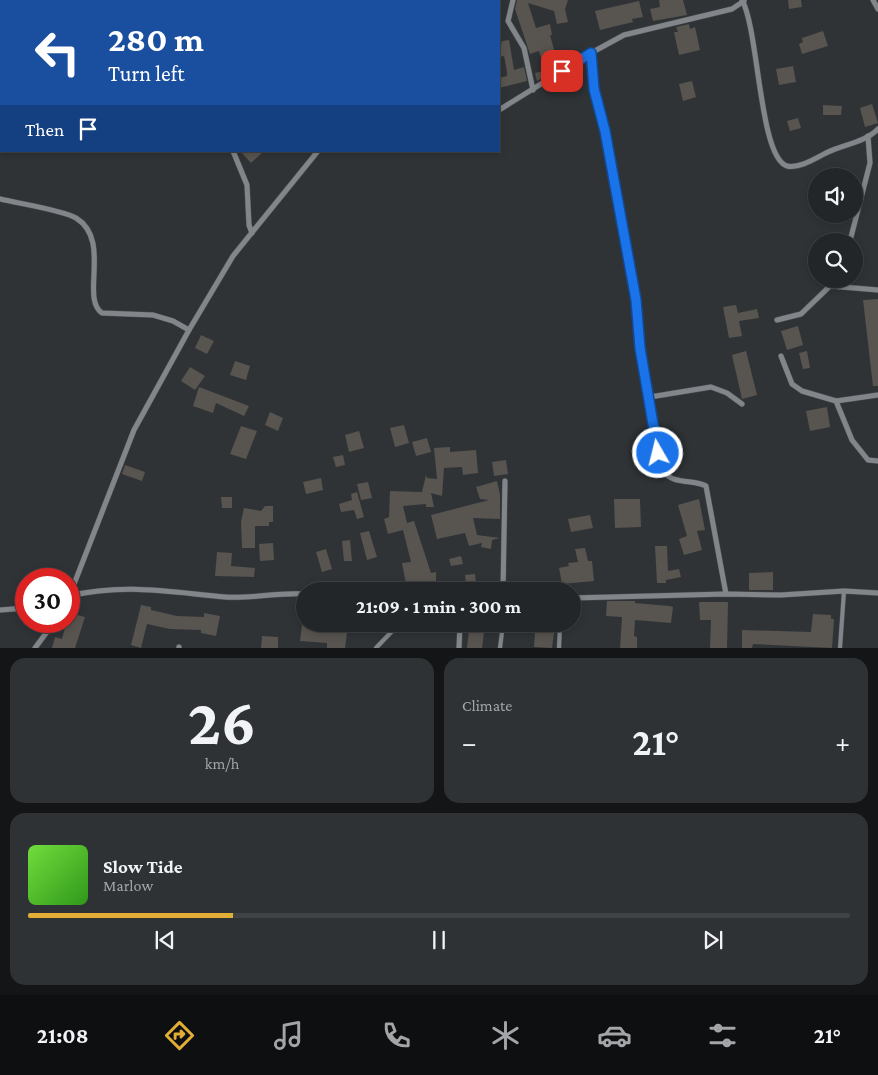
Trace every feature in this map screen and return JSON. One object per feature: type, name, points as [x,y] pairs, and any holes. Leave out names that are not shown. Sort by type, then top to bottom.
[{"type":"street","points":[[513,0],[508,21],[524,48],[533,90]]},
{"type":"street","points":[[872,0],[878,9]]},
{"type":"street","points":[[500,109],[591,53],[624,35],[732,9],[743,1],[752,35],[769,141],[782,162],[789,166],[803,164],[868,136],[878,129]]},
{"type":"street","points":[[591,53],[594,89],[605,131],[636,300],[640,348],[650,397],[658,453],[664,471],[675,480],[706,486],[726,594]]},
{"type":"street","points":[[852,233],[870,163],[868,136]]},
{"type":"street","points":[[233,152],[247,185],[249,226],[252,233]]},
{"type":"street","points":[[80,568],[134,430],[189,330],[233,256],[317,152]]},
{"type":"street","points":[[870,163],[878,164]]},
{"type":"street","points":[[0,199],[74,216],[85,225],[94,250],[96,262],[93,298],[95,306],[102,314],[161,316],[189,330]]},
{"type":"street","points":[[777,320],[801,314],[828,288]]},
{"type":"street","points":[[854,288],[878,290]]},
{"type":"street","points":[[780,356],[792,384],[802,391],[836,401],[878,395]]},
{"type":"street","points":[[650,397],[711,387],[727,393],[742,404]]},
{"type":"street","points":[[836,401],[852,440],[868,460],[878,461]]},
{"type":"street","points":[[503,582],[505,481]]},
{"type":"street","points":[[80,594],[103,589],[124,588],[226,597],[282,592],[296,593]]},
{"type":"street","points":[[581,598],[726,594],[781,595],[844,592],[878,593]]},
{"type":"street","points":[[0,610],[15,609]]},
{"type":"street","points":[[459,648],[460,632]]},
{"type":"street","points":[[35,648],[47,633]]},
{"type":"lane","points":[[840,648],[844,592]]},
{"type":"lane","points":[[376,648],[391,632]]},
{"type":"lane","points":[[500,648],[502,632]]},
{"type":"lane","points":[[559,648],[560,632]]},
{"type":"building","points":[[517,0],[568,0],[565,9],[568,22],[557,24],[554,11],[528,3],[536,28],[550,24],[552,35],[550,35],[558,64],[544,68],[539,51],[530,54],[515,9]]},
{"type":"building","points":[[659,0],[683,0],[687,15],[653,21],[650,9],[660,7]]},
{"type":"building","points":[[788,0],[801,0],[802,7],[789,9]]},
{"type":"building","points":[[639,1],[643,17],[632,19],[633,22],[600,30],[595,11]]},
{"type":"building","points":[[689,24],[690,29],[695,27],[700,50],[679,55],[674,32],[678,32],[676,27]]},
{"type":"building","points":[[823,31],[828,46],[802,54],[799,44],[803,42],[802,38]]},
{"type":"building","points":[[509,40],[514,70],[524,67],[527,81],[500,88],[500,78],[507,76],[504,56],[500,57],[502,41]]},
{"type":"building","points":[[793,66],[796,82],[779,85],[776,69]]},
{"type":"building","points":[[547,70],[549,74],[537,81],[535,73]]},
{"type":"building","points":[[692,81],[696,97],[683,101],[679,84]]},
{"type":"building","points":[[872,104],[878,123],[865,127],[860,108]]},
{"type":"building","points":[[823,105],[842,106],[841,115],[823,115]]},
{"type":"building","points":[[798,118],[801,128],[790,131],[787,121]]},
{"type":"building","points":[[241,152],[263,152],[251,163]]},
{"type":"building","points":[[878,299],[878,386],[873,386],[863,300]]},
{"type":"building","points":[[736,305],[738,313],[757,309],[759,318],[739,321],[742,336],[729,338],[723,307]]},
{"type":"building","points":[[798,326],[803,345],[787,350],[781,331]]},
{"type":"building","points":[[201,335],[214,341],[207,354],[195,348]]},
{"type":"building","points":[[746,351],[757,395],[742,399],[732,355]]},
{"type":"building","points":[[807,351],[810,368],[803,369],[799,353]]},
{"type":"building","points":[[235,361],[250,366],[246,380],[230,375]]},
{"type":"building","points":[[190,367],[205,376],[195,390],[181,381]]},
{"type":"building","points":[[199,387],[249,406],[244,416],[216,403],[213,413],[193,406]]},
{"type":"building","points":[[827,407],[830,427],[810,431],[806,411]]},
{"type":"building","points":[[270,412],[283,418],[278,431],[265,425]]},
{"type":"building","points":[[404,425],[409,443],[395,447],[390,428]]},
{"type":"building","points":[[241,426],[257,431],[246,459],[230,454]]},
{"type":"building","points":[[359,431],[364,448],[349,452],[345,435]]},
{"type":"building","points":[[427,438],[431,452],[416,456],[412,442]]},
{"type":"building","points":[[450,447],[450,452],[476,450],[478,473],[463,475],[462,467],[444,468],[442,496],[431,493],[434,507],[426,507],[426,504],[403,506],[407,523],[414,521],[431,573],[436,572],[436,582],[406,582],[402,563],[411,562],[403,530],[388,534],[384,519],[389,517],[390,491],[422,492],[426,475],[427,478],[437,479],[434,448]]},
{"type":"building","points":[[343,455],[345,465],[336,467],[333,457]]},
{"type":"building","points":[[506,460],[508,474],[494,476],[492,462]]},
{"type":"building","points":[[125,465],[145,472],[142,481],[122,474]]},
{"type":"building","points":[[321,478],[323,490],[306,494],[303,482]]},
{"type":"building","points":[[497,481],[500,495],[500,519],[473,518],[477,535],[500,538],[492,540],[491,549],[481,547],[482,543],[469,546],[465,533],[437,539],[431,515],[489,500],[480,499],[476,487]]},
{"type":"building","points":[[368,482],[372,498],[361,500],[357,484]]},
{"type":"building","points":[[357,492],[364,517],[357,519],[354,510],[341,512],[339,504],[352,500],[351,494]]},
{"type":"building","points":[[221,497],[232,497],[232,508],[222,508]]},
{"type":"building","points":[[614,499],[640,499],[641,527],[615,528]]},
{"type":"building","points":[[699,499],[705,530],[697,531],[702,550],[684,555],[679,539],[687,536],[678,505]]},
{"type":"building","points":[[265,506],[273,506],[273,522],[269,522],[269,526],[255,526],[255,548],[242,548],[241,522],[244,508],[261,511]]},
{"type":"building","points":[[590,515],[593,528],[571,532],[568,519]]},
{"type":"building","points":[[369,531],[377,557],[367,560],[360,533]]},
{"type":"building","points":[[350,540],[352,561],[344,561],[342,541]]},
{"type":"building","points":[[273,543],[274,560],[260,561],[259,544]]},
{"type":"building","points":[[655,546],[667,546],[668,571],[679,569],[681,577],[666,580],[666,583],[657,583]]},
{"type":"building","points":[[585,548],[588,561],[592,561],[594,581],[562,582],[559,568],[569,566],[568,563],[578,562],[575,549]]},
{"type":"building","points":[[326,549],[332,569],[322,572],[316,552]]},
{"type":"building","points":[[217,552],[232,553],[231,566],[255,568],[254,577],[215,576]]},
{"type":"building","points":[[461,556],[463,564],[451,566],[449,559]]},
{"type":"building","points":[[773,572],[773,590],[749,590],[749,573]]},
{"type":"building","points":[[475,574],[476,582],[466,582],[465,575]]},
{"type":"building","points":[[607,601],[635,601],[635,603],[673,607],[671,623],[635,620],[634,636],[637,637],[637,648],[620,648],[622,617],[606,616]]},
{"type":"building","points":[[699,602],[728,602],[727,648],[710,648],[711,620],[700,620]]},
{"type":"building","points":[[141,605],[151,607],[151,610],[177,616],[204,617],[204,613],[220,616],[216,636],[201,633],[201,630],[170,629],[147,624],[141,648],[131,645]]},
{"type":"building","points":[[813,614],[831,615],[831,619],[834,619],[832,648],[753,644],[752,648],[742,648],[742,630],[811,632]]},
{"type":"building","points":[[80,616],[85,617],[80,632]]},
{"type":"building","points":[[301,632],[347,632],[345,648],[327,648],[327,643],[300,641]]},
{"type":"building","points":[[469,632],[484,632],[482,648],[467,648]]},
{"type":"building","points":[[535,632],[554,633],[552,648],[534,647]]},
{"type":"building","points":[[64,633],[80,633],[75,648],[52,648],[55,637],[62,639]]},
{"type":"building","points":[[262,636],[278,637],[278,648],[261,648]]},
{"type":"route","points":[[562,71],[591,53],[594,89],[605,131],[636,300],[640,348],[650,397],[658,453]]}]
